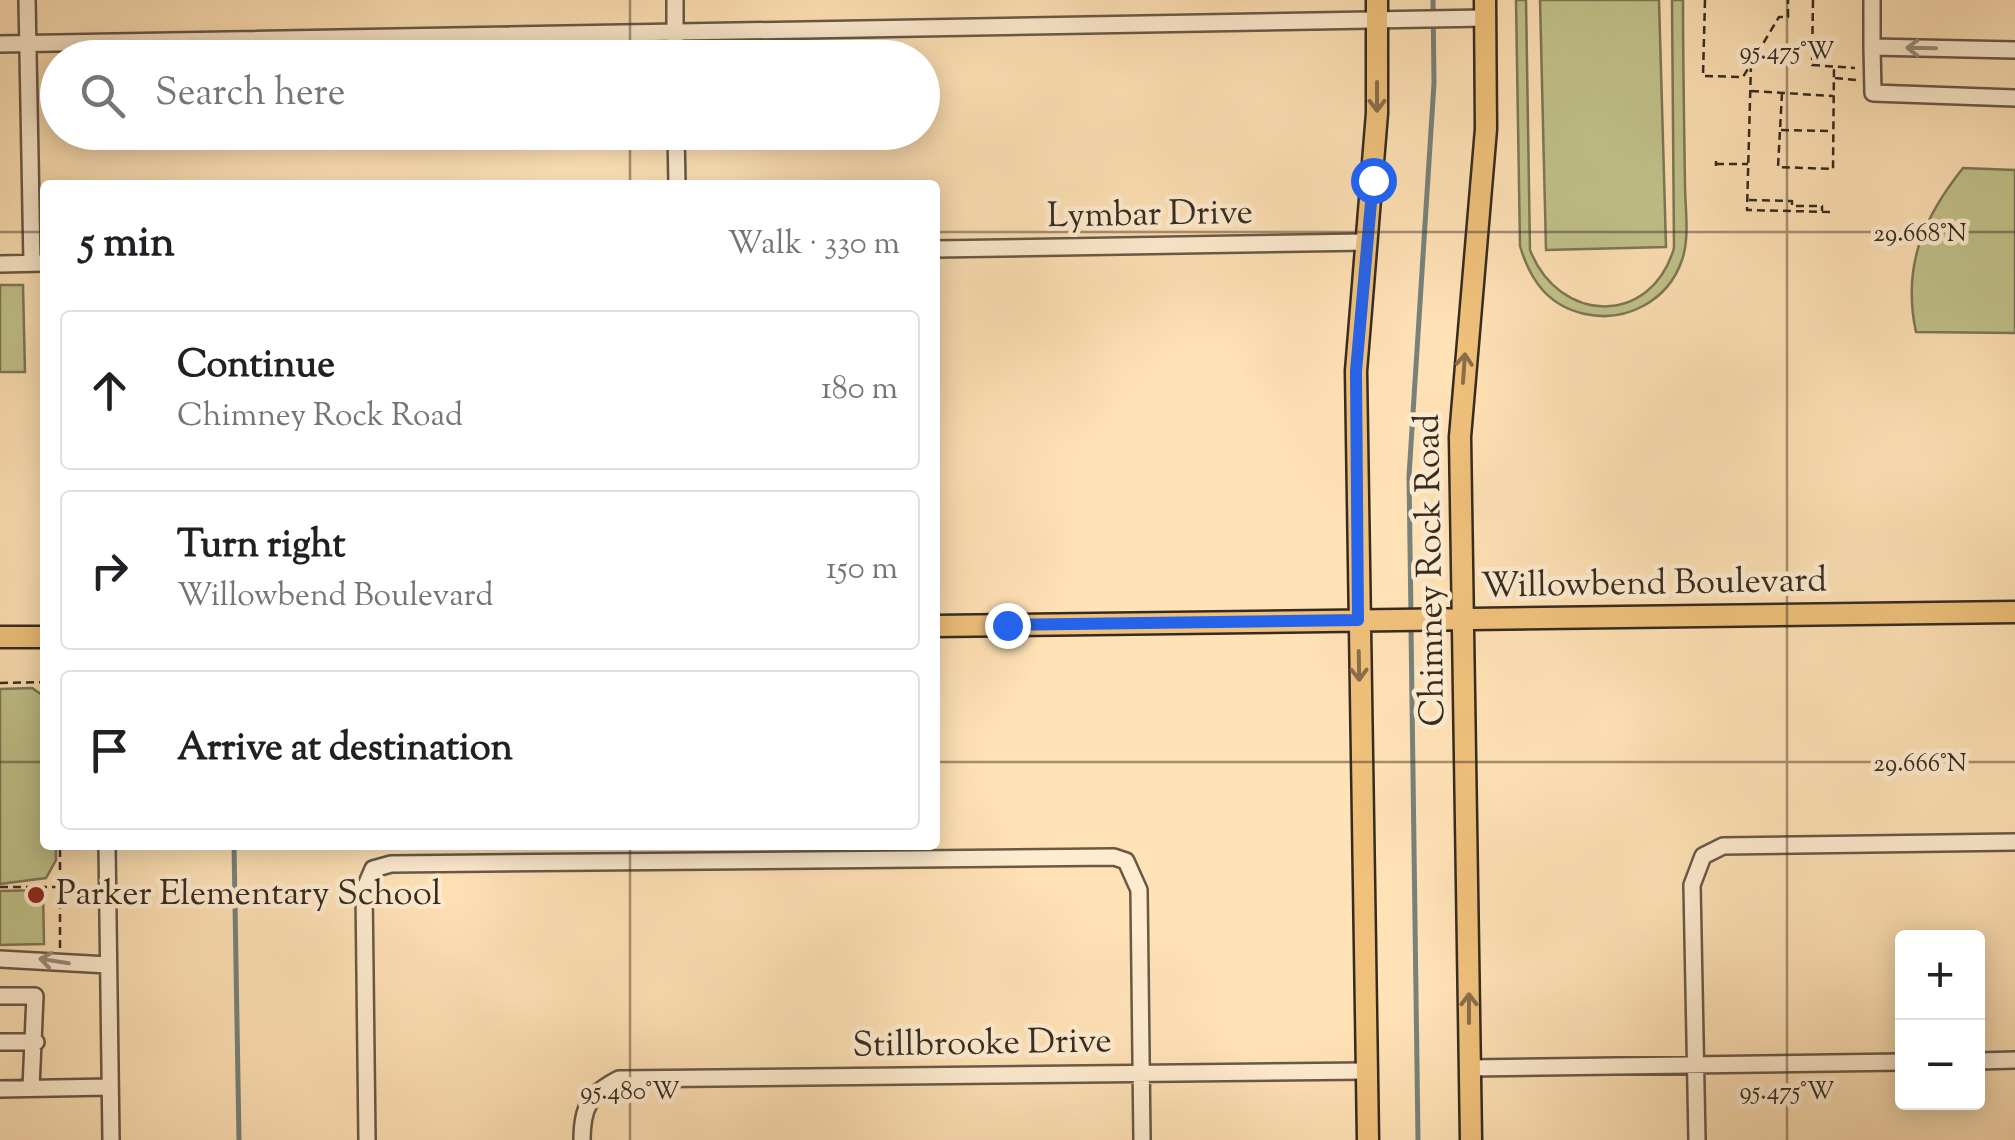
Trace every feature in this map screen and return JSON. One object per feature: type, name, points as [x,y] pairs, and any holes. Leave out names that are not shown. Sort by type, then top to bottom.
[{"type":"main road","name":"Chimney Rock Road","points":[[1471,1140],[1460,437],[1486,129],[1485,9]]},
{"type":"main road","name":"Chimney Rock Road","points":[[1368,1140],[1356,371],[1377,113],[1378,11]]},
{"type":"main road","name":"Willowbend Boulevard","points":[[940,626],[2015,612]]},
{"type":"main road","points":[[0,637],[40,637]]},
{"type":"street","points":[[0,264],[39,263],[26,0]]},
{"type":"street","points":[[674,0],[675,40]]},
{"type":"street","points":[[1872,0],[1873,81],[2015,98]]},
{"type":"street","points":[[263,40],[675,33],[1378,11],[1405,21],[1458,20],[1485,9]]},
{"type":"street","points":[[0,44],[40,44]]},
{"type":"street","points":[[1872,47],[2015,50]]},
{"type":"street","points":[[676,150],[677,180]]},
{"type":"street","name":"Lymbar Drive","points":[[940,249],[1367,242]]},
{"type":"street","points":[[1696,1140],[1692,885],[1698,862],[1712,848],[2015,842]]},
{"type":"street","points":[[107,850],[111,1140]]},
{"type":"street","points":[[367,1140],[364,890],[374,868],[580,854],[1114,857],[1126,862],[1136,880],[1142,1140]]},
{"type":"street","points":[[0,958],[108,965]]},
{"type":"street","points":[[0,996],[35,996],[32,1088]]},
{"type":"street","points":[[0,1042],[36,1042]]},
{"type":"street","points":[[1985,1061],[2015,1060]]},
{"type":"street","points":[[1470,1068],[1895,1062]]},
{"type":"street","name":"Stillbrooke Drive","points":[[582,1140],[582,1110],[599,1089],[619,1079],[1368,1071]]},
{"type":"street","points":[[0,1088],[110,1088]]},
{"type":"path","points":[[1705,0],[1703,76],[1742,77],[1779,17],[1788,18],[1788,0]]},
{"type":"path","points":[[1814,0],[1812,65],[1834,66],[1873,81]]},
{"type":"path","points":[[1751,64],[1747,210],[1831,212]]},
{"type":"path","points":[[1782,93],[1778,167],[1832,168],[1834,66]]},
{"type":"path","points":[[1834,78],[1873,81]]},
{"type":"path","points":[[1750,91],[1833,96]]},
{"type":"path","points":[[1781,130],[1833,131]]},
{"type":"path","points":[[1716,164],[1748,164]]},
{"type":"path","points":[[1748,200],[1792,201],[1792,206],[1822,206],[1822,212]]},
{"type":"path","points":[[0,683],[40,682]]},
{"type":"path","points":[[60,850],[60,961]]},
{"type":"path","points":[[0,887],[60,886]]},
{"type":"green space","points":[[1516,0],[1526,0],[1530,250],[1561,292],[1582,303],[1604,306],[1626,303],[1646,292],[1662,274],[1674,248],[1672,0],[1683,0],[1684,251],[1667,287],[1630,312],[1600,316],[1561,305],[1542,290],[1524,258],[1520,246]]},
{"type":"green space","points":[[1540,0],[1659,0],[1666,247],[1546,250]]},
{"type":"green space","points":[[1963,168],[2015,170],[2015,333],[1916,332],[1912,286],[1919,244],[1937,206]]},
{"type":"green space","points":[[0,285],[23,285],[25,372],[0,372]]},
{"type":"green space","points":[[32,688],[40,694],[40,850],[56,850],[56,860],[46,878],[0,884],[0,689]]},
{"type":"green space","points":[[43,890],[44,944],[0,945],[0,891]]},
{"type":"waterway","points":[[1411,616],[1409,476],[1434,83],[1433,0]]},
{"type":"waterway","points":[[1411,627],[1418,1140]]},
{"type":"waterway","points":[[234,850],[239,1140]]},
{"type":"place","name":"Parker Elementary School","points":[[36,895]]},
{"type":"route","points":[[1007,625],[1358,620],[1358,308],[1373,180]]}]
